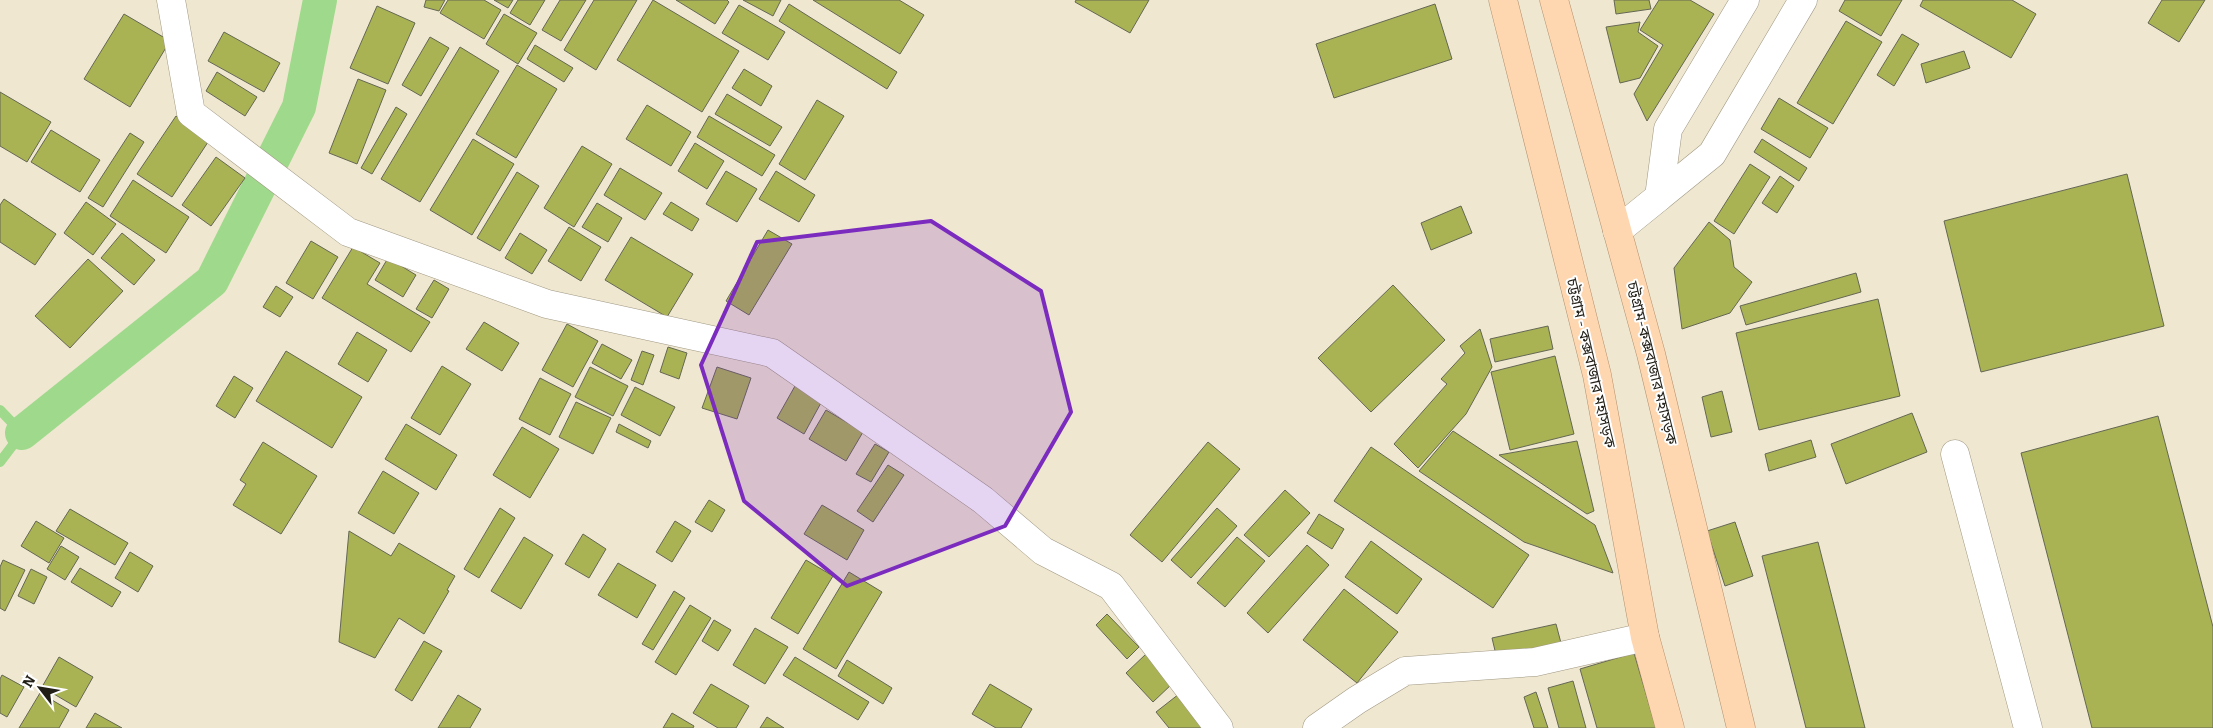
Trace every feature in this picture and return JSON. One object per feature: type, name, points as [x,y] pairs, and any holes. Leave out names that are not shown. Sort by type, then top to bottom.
[{"type":"highway","name":"চট্টগ্রাম - কক্সবাজার মহাসড়ক","points":[[1503,0],[1597,374],[1645,637],[1670,728]]},
{"type":"highway","name":"চট্টগ্রাম-কক্সবাজার মহাসড়ক","points":[[1554,0],[1651,354],[1741,728]]},
{"type":"street","points":[[171,0],[191,113],[348,232],[547,304],[772,353],[983,500],[1043,551],[1111,586],[1219,728]]},
{"type":"street","points":[[1659,197],[1668,129],[1746,0]]},
{"type":"street","points":[[1617,231],[1712,154],[1803,0]]},
{"type":"street","points":[[1955,454],[2028,728]]},
{"type":"street","points":[[1318,728],[1357,700],[1406,671],[1534,662],[1645,637]]},
{"type":"highlighted area","points":[[931,221],[1041,291],[1071,412],[1005,526],[847,586],[744,501],[701,365],[757,242]]},
{"type":"building","points":[[426,0],[445,0],[439,11],[424,7]]},
{"type":"building","points":[[448,0],[484,0],[501,10],[484,39],[440,13]]},
{"type":"building","points":[[494,0],[513,0],[508,8]]},
{"type":"building","points":[[518,0],[545,0],[530,25],[510,13]]},
{"type":"building","points":[[560,0],[586,0],[561,41],[542,30]]},
{"type":"building","points":[[594,0],[637,0],[596,70],[564,50]]},
{"type":"building","points":[[653,0],[739,51],[702,112],[617,60]]},
{"type":"building","points":[[676,0],[727,0],[729,2],[715,24]]},
{"type":"building","points":[[743,0],[781,0],[773,16]]},
{"type":"building","points":[[813,0],[899,0],[924,15],[900,54]]},
{"type":"building","points":[[1076,0],[1149,0],[1130,33],[1075,2]]},
{"type":"building","points":[[1614,0],[1649,0],[1651,9],[1616,14]]},
{"type":"building","points":[[1659,0],[1690,0],[1714,14],[1647,121],[1634,94],[1663,45],[1640,30]]},
{"type":"building","points":[[1845,0],[1902,0],[1881,36],[1839,11]]},
{"type":"building","points":[[1923,0],[2012,0],[2036,14],[2011,58],[1920,6]]},
{"type":"building","points":[[2162,0],[2205,0],[2179,42],[2148,23]]},
{"type":"building","points":[[789,4],[897,72],[887,89],[779,21]]},
{"type":"building","points":[[1435,4],[1452,59],[1334,98],[1316,44]]},
{"type":"building","points":[[739,5],[785,32],[768,60],[722,33]]},
{"type":"building","points":[[377,6],[415,23],[388,84],[350,68]]},
{"type":"building","points":[[124,14],[170,41],[130,107],[84,79]]},
{"type":"building","points":[[504,14],[537,33],[518,64],[486,44]]},
{"type":"building","points":[[1846,21],[1882,42],[1833,124],[1797,103]]},
{"type":"building","points":[[1640,22],[1638,32],[1658,46],[1640,78],[1620,83],[1606,27]]},
{"type":"building","points":[[224,32],[280,63],[264,92],[208,61]]},
{"type":"building","points":[[1902,34],[1919,44],[1894,86],[1877,75]]},
{"type":"building","points":[[430,37],[449,48],[421,96],[402,85]]},
{"type":"building","points":[[535,45],[573,68],[564,82],[527,59]]},
{"type":"building","points":[[460,47],[499,71],[420,202],[381,179]]},
{"type":"building","points":[[1964,51],[1970,68],[1926,83],[1921,64]]},
{"type":"building","points":[[517,65],[557,89],[516,158],[476,134]]},
{"type":"building","points":[[744,69],[772,86],[761,106],[732,88]]},
{"type":"building","points":[[217,72],[257,97],[245,116],[206,91]]},
{"type":"building","points":[[358,79],[386,90],[357,164],[329,153]]},
{"type":"building","points":[[0,92],[51,122],[27,162],[0,146]]},
{"type":"building","points":[[727,94],[782,127],[770,146],[715,114]]},
{"type":"building","points":[[1779,98],[1828,128],[1810,158],[1761,129]]},
{"type":"building","points":[[817,100],[844,116],[805,180],[779,164]]},
{"type":"building","points":[[647,105],[691,132],[671,166],[626,139]]},
{"type":"building","points":[[396,107],[407,114],[372,174],[361,168]]},
{"type":"building","points":[[176,116],[210,139],[172,197],[137,174]]},
{"type":"building","points":[[709,116],[775,155],[762,176],[697,137]]},
{"type":"building","points":[[51,130],[100,160],[80,192],[31,162]]},
{"type":"building","points":[[130,133],[144,142],[103,207],[88,198]]},
{"type":"building","points":[[473,139],[514,164],[472,235],[430,210]]},
{"type":"building","points":[[1762,139],[1807,168],[1799,181],[1754,152]]},
{"type":"building","points":[[695,143],[724,161],[707,189],[678,171]]},
{"type":"building","points":[[582,146],[612,164],[574,227],[544,208]]},
{"type":"building","points":[[216,157],[245,178],[211,226],[182,205]]},
{"type":"building","points":[[1750,164],[1770,177],[1734,234],[1714,221]]},
{"type":"building","points":[[620,168],[662,193],[645,220],[604,195]]},
{"type":"building","points":[[726,171],[757,189],[737,222],[706,204]]},
{"type":"building","points":[[776,171],[815,195],[799,222],[759,199]]},
{"type":"building","points":[[517,172],[539,186],[500,251],[477,238]]},
{"type":"building","points":[[2127,174],[2164,326],[1981,372],[1944,221]]},
{"type":"building","points":[[1780,176],[1794,186],[1777,213],[1762,203]]},
{"type":"building","points":[[133,180],[189,217],[166,253],[110,216]]},
{"type":"building","points":[[4,199],[56,234],[35,265],[0,242],[0,205]]},
{"type":"building","points":[[86,202],[116,224],[93,255],[64,233]]},
{"type":"building","points":[[671,202],[699,219],[692,231],[663,214]]},
{"type":"building","points":[[597,203],[622,218],[608,242],[582,227]]},
{"type":"building","points":[[1461,206],[1472,233],[1431,250],[1421,223]]},
{"type":"building","points":[[1709,222],[1730,240],[1734,267],[1752,282],[1730,313],[1682,329],[1674,268]]},
{"type":"building","points":[[569,227],[601,247],[581,281],[548,261]]},
{"type":"building","points":[[768,230],[792,244],[749,315],[726,301]]},
{"type":"building","points":[[122,233],[155,260],[134,285],[101,258]]},
{"type":"building","points":[[520,233],[547,250],[532,274],[505,258]]},
{"type":"building","points":[[631,237],[693,274],[667,317],[605,280]]},
{"type":"building","points":[[311,241],[338,257],[313,299],[286,283]]},
{"type":"building","points":[[353,247],[380,263],[367,284],[430,322],[411,352],[322,298]]},
{"type":"building","points":[[388,258],[416,275],[403,297],[375,280]]},
{"type":"building","points":[[88,259],[123,291],[70,348],[35,316]]},
{"type":"building","points":[[1856,273],[1861,292],[1746,325],[1740,306]]},
{"type":"building","points":[[434,280],[449,289],[432,318],[416,309]]},
{"type":"building","points":[[1393,285],[1445,340],[1371,412],[1318,358]]},
{"type":"building","points":[[276,286],[293,297],[280,317],[263,307]]},
{"type":"building","points":[[1878,299],[1900,396],[1759,430],[1736,333]]},
{"type":"building","points":[[484,322],[519,343],[502,371],[466,349]]},
{"type":"building","points":[[567,324],[598,341],[573,387],[542,370]]},
{"type":"building","points":[[1548,326],[1553,349],[1495,362],[1490,339]]},
{"type":"building","points":[[1480,329],[1492,367],[1466,414],[1418,468],[1394,444],[1447,384],[1441,379],[1465,353],[1460,346]]},
{"type":"building","points":[[357,332],[387,350],[368,382],[338,364]]},
{"type":"building","points":[[602,344],[632,360],[621,379],[592,363]]},
{"type":"building","points":[[668,347],[687,353],[679,379],[660,372]]},
{"type":"building","points":[[286,351],[362,397],[332,448],[256,401]]},
{"type":"building","points":[[642,351],[654,355],[643,385],[631,380]]},
{"type":"building","points":[[1555,356],[1574,434],[1510,450],[1491,372]]},
{"type":"building","points":[[442,366],[471,384],[440,435],[411,418]]},
{"type":"building","points":[[590,367],[628,386],[613,416],[575,397]]},
{"type":"building","points":[[717,367],[751,378],[737,419],[702,408]]},
{"type":"building","points":[[234,376],[253,388],[235,418],[216,406]]},
{"type":"building","points":[[540,378],[571,394],[550,435],[519,419]]},
{"type":"building","points":[[795,386],[822,401],[804,434],[777,418]]},
{"type":"building","points":[[635,387],[675,407],[660,436],[621,415]]},
{"type":"building","points":[[1722,391],[1732,432],[1711,437],[1702,397]]},
{"type":"building","points":[[576,402],[611,418],[593,454],[559,437]]},
{"type":"building","points":[[826,410],[863,432],[846,461],[809,439]]},
{"type":"building","points":[[1912,413],[1927,452],[1846,484],[1831,444]]},
{"type":"building","points":[[2158,416],[2213,627],[2213,728],[2092,728],[2021,453]]},
{"type":"building","points":[[406,424],[457,455],[436,490],[385,459]]},
{"type":"building","points":[[619,424],[651,441],[648,448],[616,432]]},
{"type":"building","points":[[522,427],[559,449],[530,498],[493,475]]},
{"type":"building","points":[[1453,431],[1595,525],[1613,573],[1524,542],[1419,471]]},
{"type":"building","points":[[1811,440],[1816,457],[1769,471],[1765,454]]},
{"type":"building","points":[[1577,441],[1594,511],[1587,514],[1499,455]]},
{"type":"building","points":[[263,442],[317,476],[281,534],[233,505],[246,484],[240,480]]},
{"type":"building","points":[[1208,442],[1240,469],[1162,562],[1130,535]]},
{"type":"building","points":[[875,444],[889,452],[871,482],[856,474]]},
{"type":"building","points":[[1371,447],[1529,555],[1493,608],[1334,501]]},
{"type":"building","points":[[888,465],[904,475],[873,522],[857,511]]},
{"type":"building","points":[[383,471],[419,493],[394,534],[358,513]]},
{"type":"building","points":[[1285,490],[1310,513],[1269,557],[1244,535]]},
{"type":"building","points":[[709,500],[725,510],[712,532],[695,522]]},
{"type":"building","points":[[822,505],[864,530],[847,560],[804,534]]},
{"type":"building","points":[[500,508],[515,518],[479,578],[464,569]]},
{"type":"building","points":[[1217,508],[1237,526],[1191,578],[1171,560]]},
{"type":"building","points":[[70,509],[128,543],[115,565],[56,531]]},
{"type":"building","points":[[1319,514],[1344,529],[1332,549],[1307,533]]},
{"type":"building","points":[[36,521],[64,538],[49,563],[21,546]]},
{"type":"building","points":[[675,521],[691,531],[672,562],[656,552]]},
{"type":"building","points":[[1735,522],[1753,576],[1725,586],[1707,531]]},
{"type":"building","points":[[349,531],[391,556],[399,543],[455,576],[447,590],[449,591],[424,634],[399,618],[375,658],[339,642]]},
{"type":"building","points":[[583,534],[606,549],[589,578],[565,564]]},
{"type":"building","points":[[524,537],[553,555],[521,609],[491,591]]},
{"type":"building","points":[[1237,537],[1265,561],[1225,607],[1197,583]]},
{"type":"building","points":[[1371,541],[1422,579],[1397,614],[1345,577]]},
{"type":"building","points":[[1818,542],[1865,728],[1806,728],[1762,556]]},
{"type":"building","points":[[1307,545],[1329,565],[1268,633],[1247,613]]},
{"type":"building","points":[[61,546],[79,557],[65,580],[47,569]]},
{"type":"building","points":[[130,552],[153,566],[138,592],[115,578]]},
{"type":"building","points":[[3,560],[25,570],[5,611],[0,608],[0,567]]},
{"type":"building","points":[[806,560],[833,576],[798,634],[771,618]]},
{"type":"building","points":[[618,563],[656,585],[637,618],[598,595]]},
{"type":"building","points":[[80,568],[121,592],[112,607],[71,582]]},
{"type":"building","points":[[31,569],[47,577],[34,604],[18,596]]},
{"type":"building","points":[[849,572],[882,592],[836,669],[803,649]]},
{"type":"building","points":[[1344,589],[1398,632],[1357,683],[1303,640]]},
{"type":"building","points":[[674,591],[685,598],[653,650],[642,644]]},
{"type":"building","points":[[690,605],[711,618],[676,675],[655,662]]},
{"type":"building","points":[[1107,614],[1139,647],[1127,659],[1096,625]]},
{"type":"building","points":[[714,620],[731,630],[718,651],[702,641]]},
{"type":"building","points":[[1556,624],[1561,643],[1497,659],[1492,638]]},
{"type":"building","points":[[755,628],[788,647],[765,684],[733,665]]},
{"type":"building","points":[[424,641],[442,651],[412,701],[395,690]]},
{"type":"building","points":[[1634,653],[1656,728],[1597,728],[1580,669]]},
{"type":"building","points":[[1146,654],[1173,683],[1153,702],[1126,673]]},
{"type":"building","points":[[59,657],[93,677],[76,707],[42,687]]},
{"type":"building","points":[[795,657],[869,702],[858,720],[783,675]]},
{"type":"building","points":[[847,660],[892,688],[883,704],[838,676]]},
{"type":"building","points":[[2,675],[24,687],[7,717],[0,713],[0,679]]},
{"type":"building","points":[[1573,681],[1586,728],[1559,728],[1548,688]]},
{"type":"building","points":[[711,684],[749,706],[736,728],[718,728],[693,713]]},
{"type":"building","points":[[990,684],[1032,709],[1021,728],[996,728],[972,714]]},
{"type":"building","points":[[1536,692],[1548,728],[1534,728],[1524,697]]},
{"type":"building","points":[[40,693],[69,710],[59,728],[19,728]]},
{"type":"building","points":[[1179,694],[1206,728],[1169,728],[1156,712]]},
{"type":"building","points":[[458,695],[481,709],[470,728],[438,728]]},
{"type":"building","points":[[95,713],[122,728],[86,728]]},
{"type":"building","points":[[672,713],[694,726],[693,728],[663,728]]},
{"type":"building","points":[[767,717],[784,728],[760,728]]},
{"type":"waterway","points":[[22,433],[212,281],[299,107],[320,0]]},
{"type":"waterway","points":[[0,410],[22,433],[0,462]]}]
